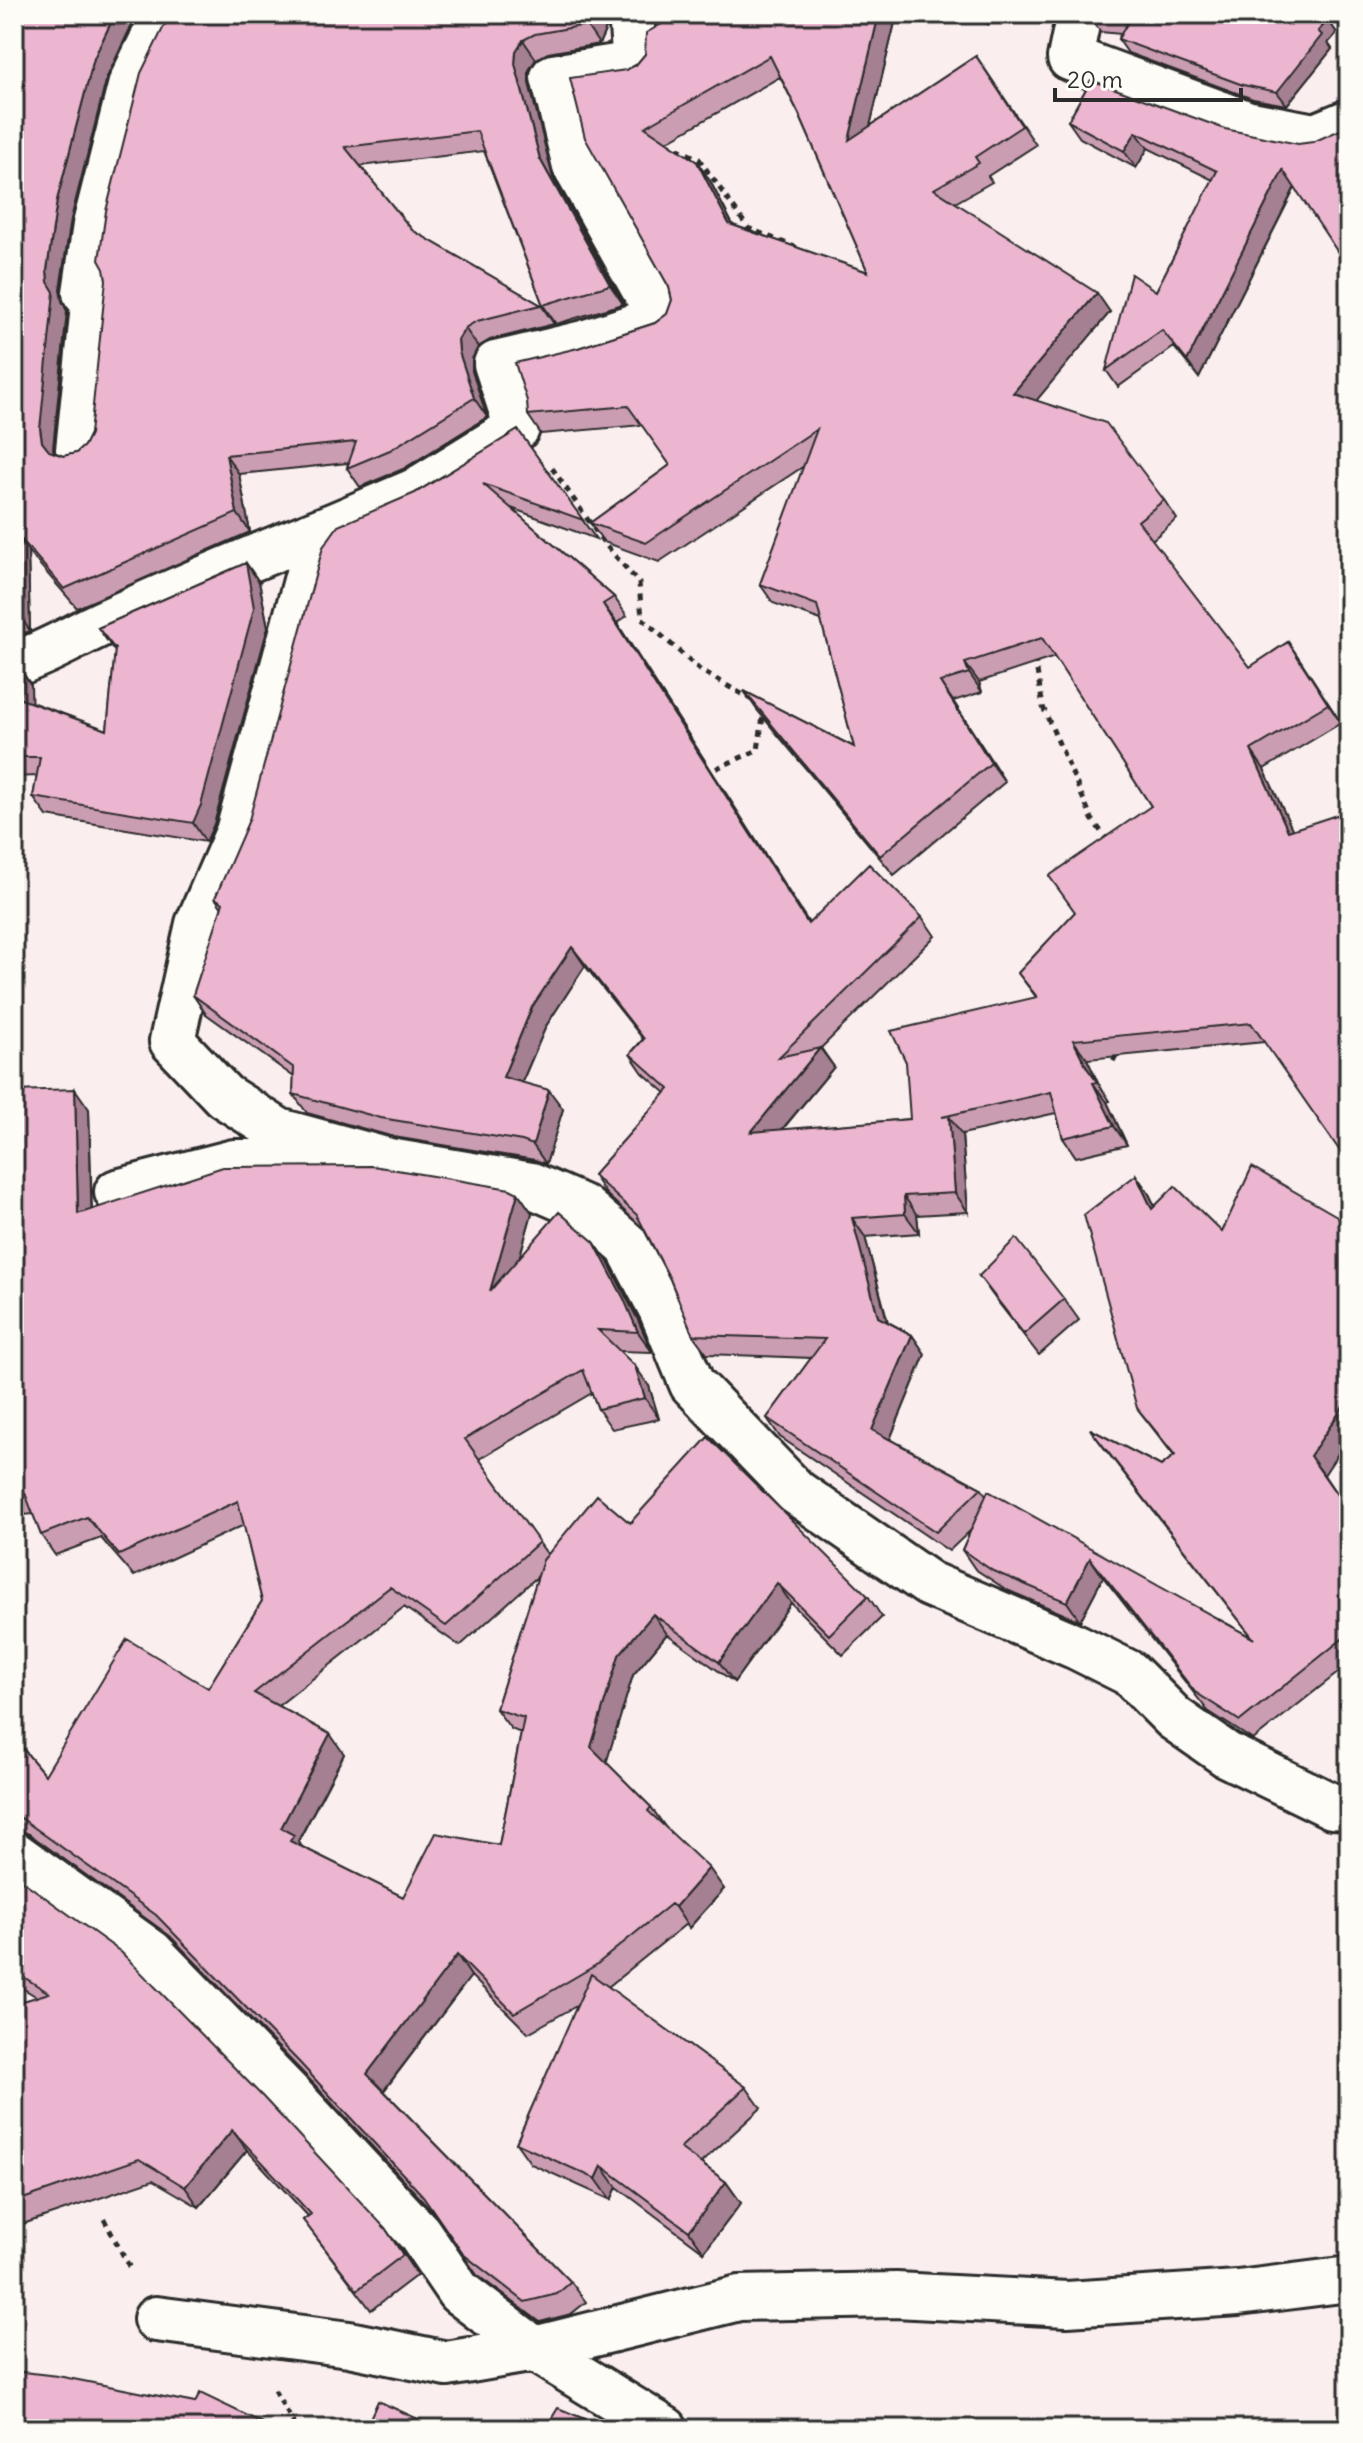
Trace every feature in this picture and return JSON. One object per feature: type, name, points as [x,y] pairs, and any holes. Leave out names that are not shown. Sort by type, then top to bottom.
[{"type":"street","points":[[78,450],[94,296],[85,293],[95,225],[131,83],[165,14]]},
{"type":"street","points":[[14,664],[246,561],[415,491],[517,428],[496,364],[584,343],[660,318],[575,166],[553,77],[635,64],[631,14]]},
{"type":"street","points":[[1079,14],[1070,58],[1246,123],[1315,136],[1349,122]]},
{"type":"street","points":[[335,525],[313,555],[238,832],[198,924],[172,1041],[224,1096],[279,1131],[389,1161],[531,1185],[584,1208],[628,1246],[661,1309],[692,1384],[796,1492],[929,1584],[1077,1647],[1129,1673],[1174,1718],[1227,1755],[1332,1806],[1349,1807]]},
{"type":"street","points":[[117,1192],[234,1162],[389,1161]]},
{"type":"street","points":[[14,1854],[152,1953],[419,2233],[459,2292],[534,2349],[665,2429]]},
{"type":"street","points":[[156,2319],[349,2344],[447,2364],[534,2349],[739,2298],[896,2295],[1067,2304],[1238,2293],[1349,2279]]},
{"type":"path","points":[[665,142],[699,159],[748,228],[805,251]]},
{"type":"path","points":[[517,428],[556,473],[604,543],[639,583],[642,618],[700,670],[764,706],[758,750],[708,772],[700,786]]},
{"type":"path","points":[[1034,649],[1043,707],[1092,819],[1109,843]]},
{"type":"path","points":[[1113,1061],[1121,1047]]},
{"type":"building","points":[[14,14],[115,14],[94,58],[57,200],[47,270],[48,282],[54,292],[40,429],[42,442],[49,451],[63,456],[76,453],[90,434],[106,280],[99,260],[106,211],[141,73],[170,14],[591,14],[586,25],[535,34],[523,40],[516,51],[515,64],[540,159],[610,285],[543,305],[477,131],[345,147],[412,230],[541,305],[477,321],[465,328],[458,340],[459,352],[474,398],[390,450],[347,468],[356,442],[226,455],[237,513],[64,589],[15,532],[17,612],[14,613]]},
{"type":"building","points":[[679,14],[879,14],[849,140],[976,56],[1022,126],[975,157],[979,163],[934,189],[1097,293],[1013,393],[1106,423],[1164,500],[1138,521],[1250,667],[1288,642],[1328,704],[1251,750],[1288,831],[1349,811],[1349,1164],[1251,1023],[1073,1040],[1097,1082],[1093,1083],[1114,1126],[1063,1138],[1051,1092],[942,1117],[949,1116],[955,1193],[904,1196],[905,1214],[852,1218],[878,1317],[912,1335],[872,1430],[981,1488],[936,1532],[767,1418],[825,1339],[693,1335],[670,1279],[637,1215],[593,1175],[669,1089],[630,1054],[644,1039],[572,947],[532,1007],[503,1077],[549,1090],[533,1145],[381,1118],[293,1094],[294,1068],[193,995],[223,903],[215,898],[249,820],[323,547],[338,526],[415,493],[518,430],[583,520],[483,484],[614,597],[603,604],[808,924],[869,864],[922,917],[779,1057],[820,1048],[751,1132],[910,1119],[906,1062],[891,1031],[1037,997],[1018,973],[1075,912],[1049,876],[1151,806],[1042,638],[965,663],[969,673],[940,682],[991,763],[880,856],[744,691],[854,747],[817,605],[760,584],[817,429],[646,543],[590,523],[670,465],[628,406],[528,415],[527,401],[515,363],[578,348],[655,323],[667,314],[672,300],[669,287],[585,138],[570,78],[626,70],[636,65],[645,54],[646,33]],"holes":[[[770,56],[799,114],[868,272],[729,224],[697,162],[645,127]]]},
{"type":"building","points":[[1092,14],[1317,14],[1328,20],[1318,31],[1322,35],[1277,92],[1243,85],[1118,39],[1128,22],[1091,19]]},
{"type":"building","points":[[1091,80],[1225,129],[1298,144],[1313,142],[1349,126],[1349,269],[1283,170],[1187,361],[1162,330],[1106,370],[1131,274],[1156,291],[1217,171],[1136,132],[1124,151],[1068,121]]},
{"type":"building","points":[[246,563],[254,608],[201,805],[193,823],[33,797],[40,757],[14,757],[14,666],[18,666],[18,698],[107,730],[115,649],[98,628]]},
{"type":"building","points":[[75,1089],[78,1214],[223,1167],[373,1166],[510,1189],[518,1193],[490,1291],[559,1212],[594,1242],[638,1332],[598,1330],[635,1366],[645,1398],[598,1409],[583,1370],[465,1439],[539,1542],[446,1626],[390,1587],[254,1693],[330,1734],[281,1828],[294,1835],[290,1841],[403,1897],[436,1833],[499,1845],[524,1718],[496,1709],[543,1560],[597,1495],[630,1523],[708,1437],[868,1596],[829,1635],[777,1583],[719,1662],[653,1614],[619,1655],[591,1747],[651,1807],[648,1811],[709,1868],[675,1907],[671,1904],[596,1965],[514,2013],[457,1955],[367,2074],[571,2282],[557,2294],[525,2302],[463,2254],[423,2196],[299,2062],[156,1915],[14,1813],[14,1738],[45,1775],[127,1639],[208,1688],[262,1601],[238,1501],[119,1555],[87,1517],[41,1535],[25,1493],[14,1494],[14,1091]]},
{"type":"building","points":[[1252,1167],[1349,1223],[1349,1398],[1310,1456],[1349,1512],[1349,1638],[1346,1636],[1240,1721],[1195,1692],[1090,1558],[1067,1602],[993,1571],[962,1550],[988,1491],[1254,1639],[1090,1429],[1161,1466],[1175,1455],[1137,1408],[1084,1215],[1136,1175],[1152,1209],[1175,1186],[1222,1232]]},
{"type":"building","points":[[1016,1238],[1064,1299],[1024,1334],[979,1276]]},
{"type":"building","points":[[14,1875],[121,1952],[385,2228],[403,2255],[357,2290],[303,2220],[311,2214],[232,2130],[185,2187],[139,2159],[14,2202],[14,2004],[49,1993],[14,1971]]},
{"type":"building","points":[[591,1974],[746,2087],[680,2148],[726,2182],[689,2231],[602,2166],[596,2179],[516,2143]]},
{"type":"building","points":[[14,2371],[58,2376],[195,2403],[200,2393],[275,2429],[14,2429]]},
{"type":"building","points":[[378,2401],[440,2429],[365,2429]]},
{"type":"building","points":[[558,2408],[609,2429],[545,2429]]}]
